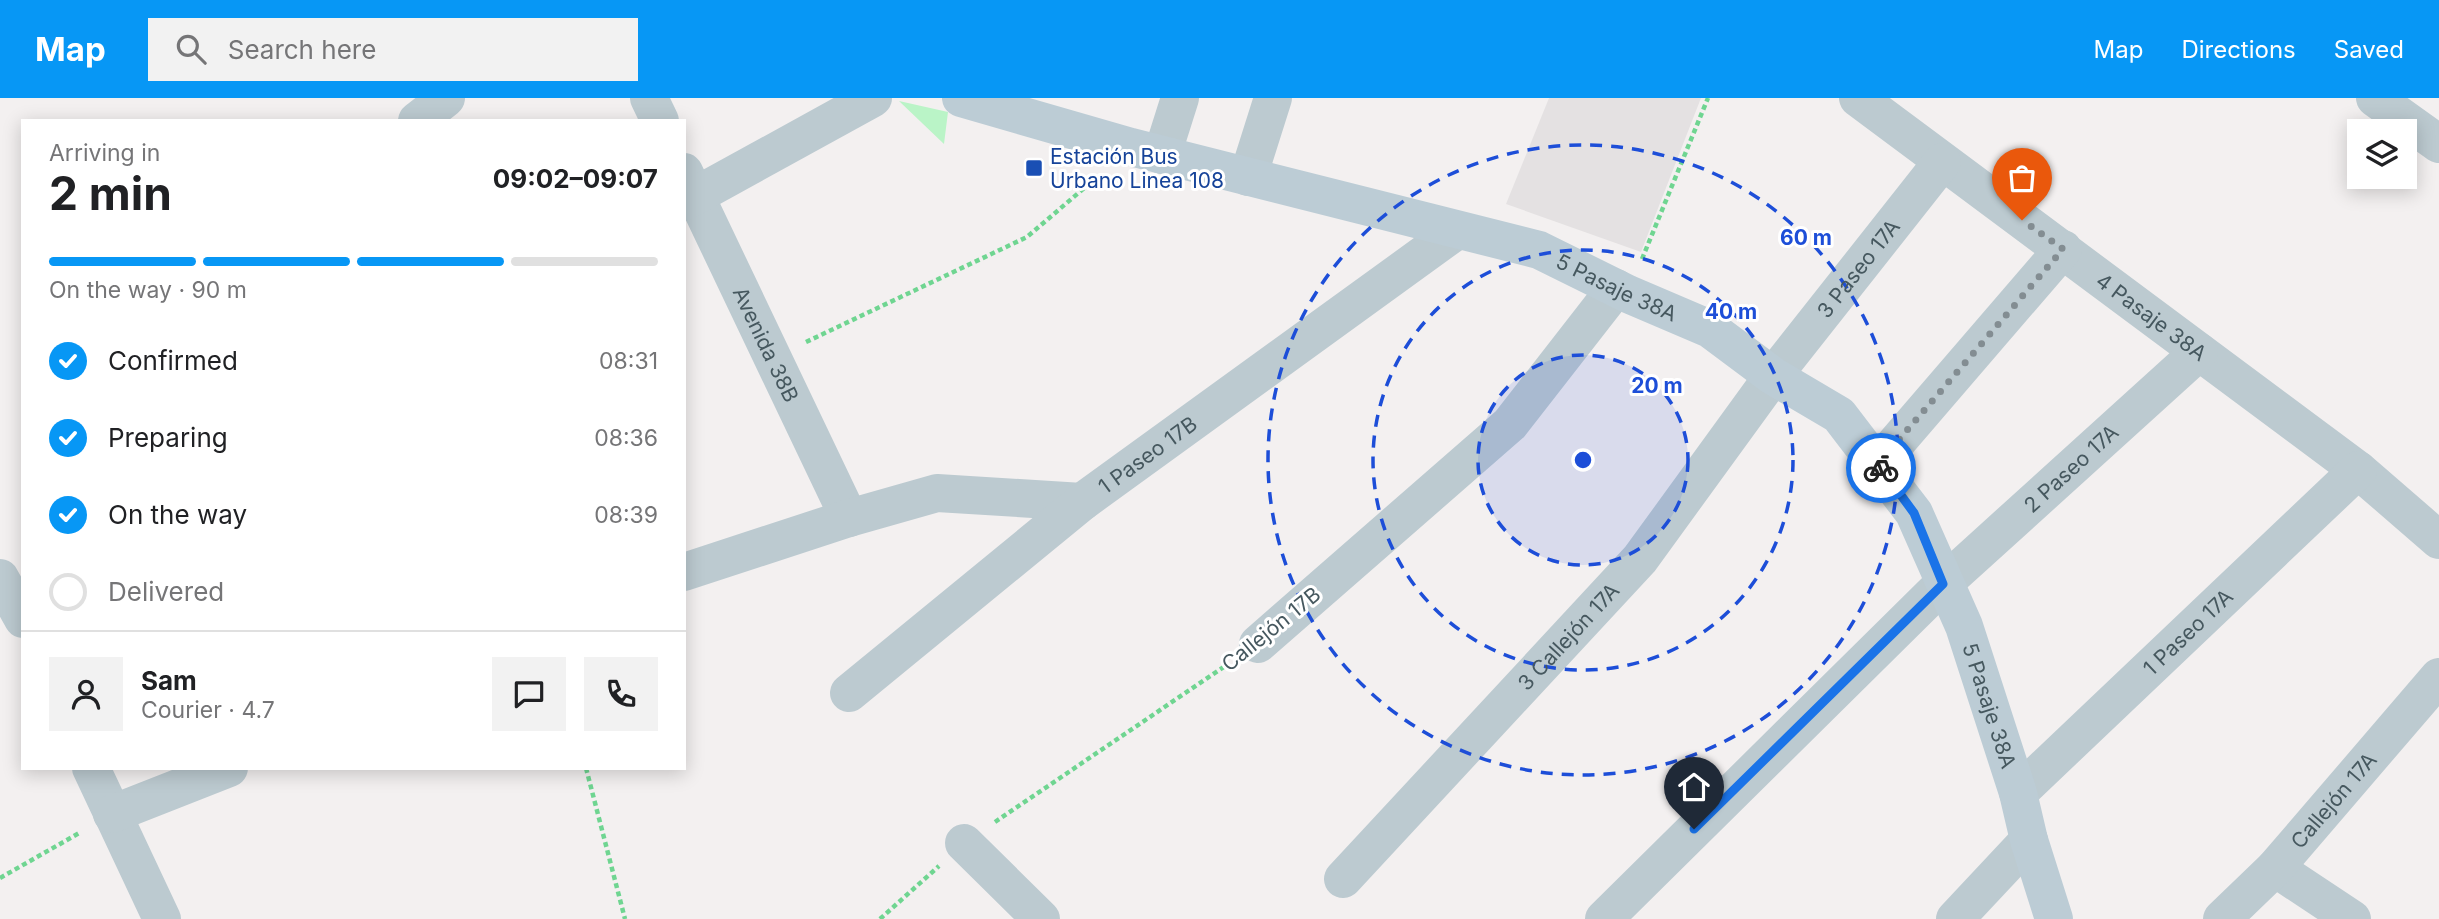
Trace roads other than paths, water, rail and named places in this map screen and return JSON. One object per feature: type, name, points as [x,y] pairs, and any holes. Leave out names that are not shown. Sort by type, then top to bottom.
[{"type":"street","points":[[420,119],[446,98]]},
{"type":"street","points":[[649,98],[659,119]]},
{"type":"street","points":[[688,190],[873,98]]},
{"type":"street","name":"5 Pasaje 38A","points":[[961,98],[1146,151],[1539,250],[1622,291],[1710,329],[1773,376],[1839,415],[1914,513],[1943,584],[1964,626],[2018,793],[2029,840],[2054,919]]},
{"type":"street","points":[[1146,151],[1180,98]]},
{"type":"street","points":[[1248,177],[1273,98]]},
{"type":"street","name":"4 Pasaje 38A","points":[[1858,98],[2358,470],[2439,540]]},
{"type":"street","points":[[2375,98],[2439,144]]},
{"type":"street","name":"3 Paseo 17A","points":[[1773,376],[1942,162]]},
{"type":"street","name":"Avenida 38B","points":[[688,190],[849,517]]},
{"type":"street","name":"1 Paseo 17B","points":[[849,694],[1082,502],[1455,231]]},
{"type":"street","points":[[1878,464],[2063,249]]},
{"type":"street","name":"Callejón 17B","points":[[1258,644],[1510,424],[1622,291]]},
{"type":"street","name":"2 Paseo 17A","points":[[1604,919],[1943,584],[2199,352]]},
{"type":"street","name":"3 Callejón 17A","points":[[1343,879],[1640,559],[1773,376]]},
{"type":"street","name":"1 Paseo 17A","points":[[2018,793],[2358,470]]},
{"type":"street","points":[[686,571],[849,517],[937,493],[1082,502]]},
{"type":"street","name":"Callejón 17A","points":[[2222,919],[2275,868],[2439,677]]},
{"type":"street","points":[[92,770],[162,919]]},
{"type":"street","points":[[112,814],[224,770]]},
{"type":"street","points":[[1955,919],[2029,840]]},
{"type":"street","points":[[964,843],[1041,919]]},
{"type":"street","points":[[2275,868],[2352,919]]},
{"type":"place","name":"Estación Bus Urbano Linea 108","points":[[1034,168]]}]
